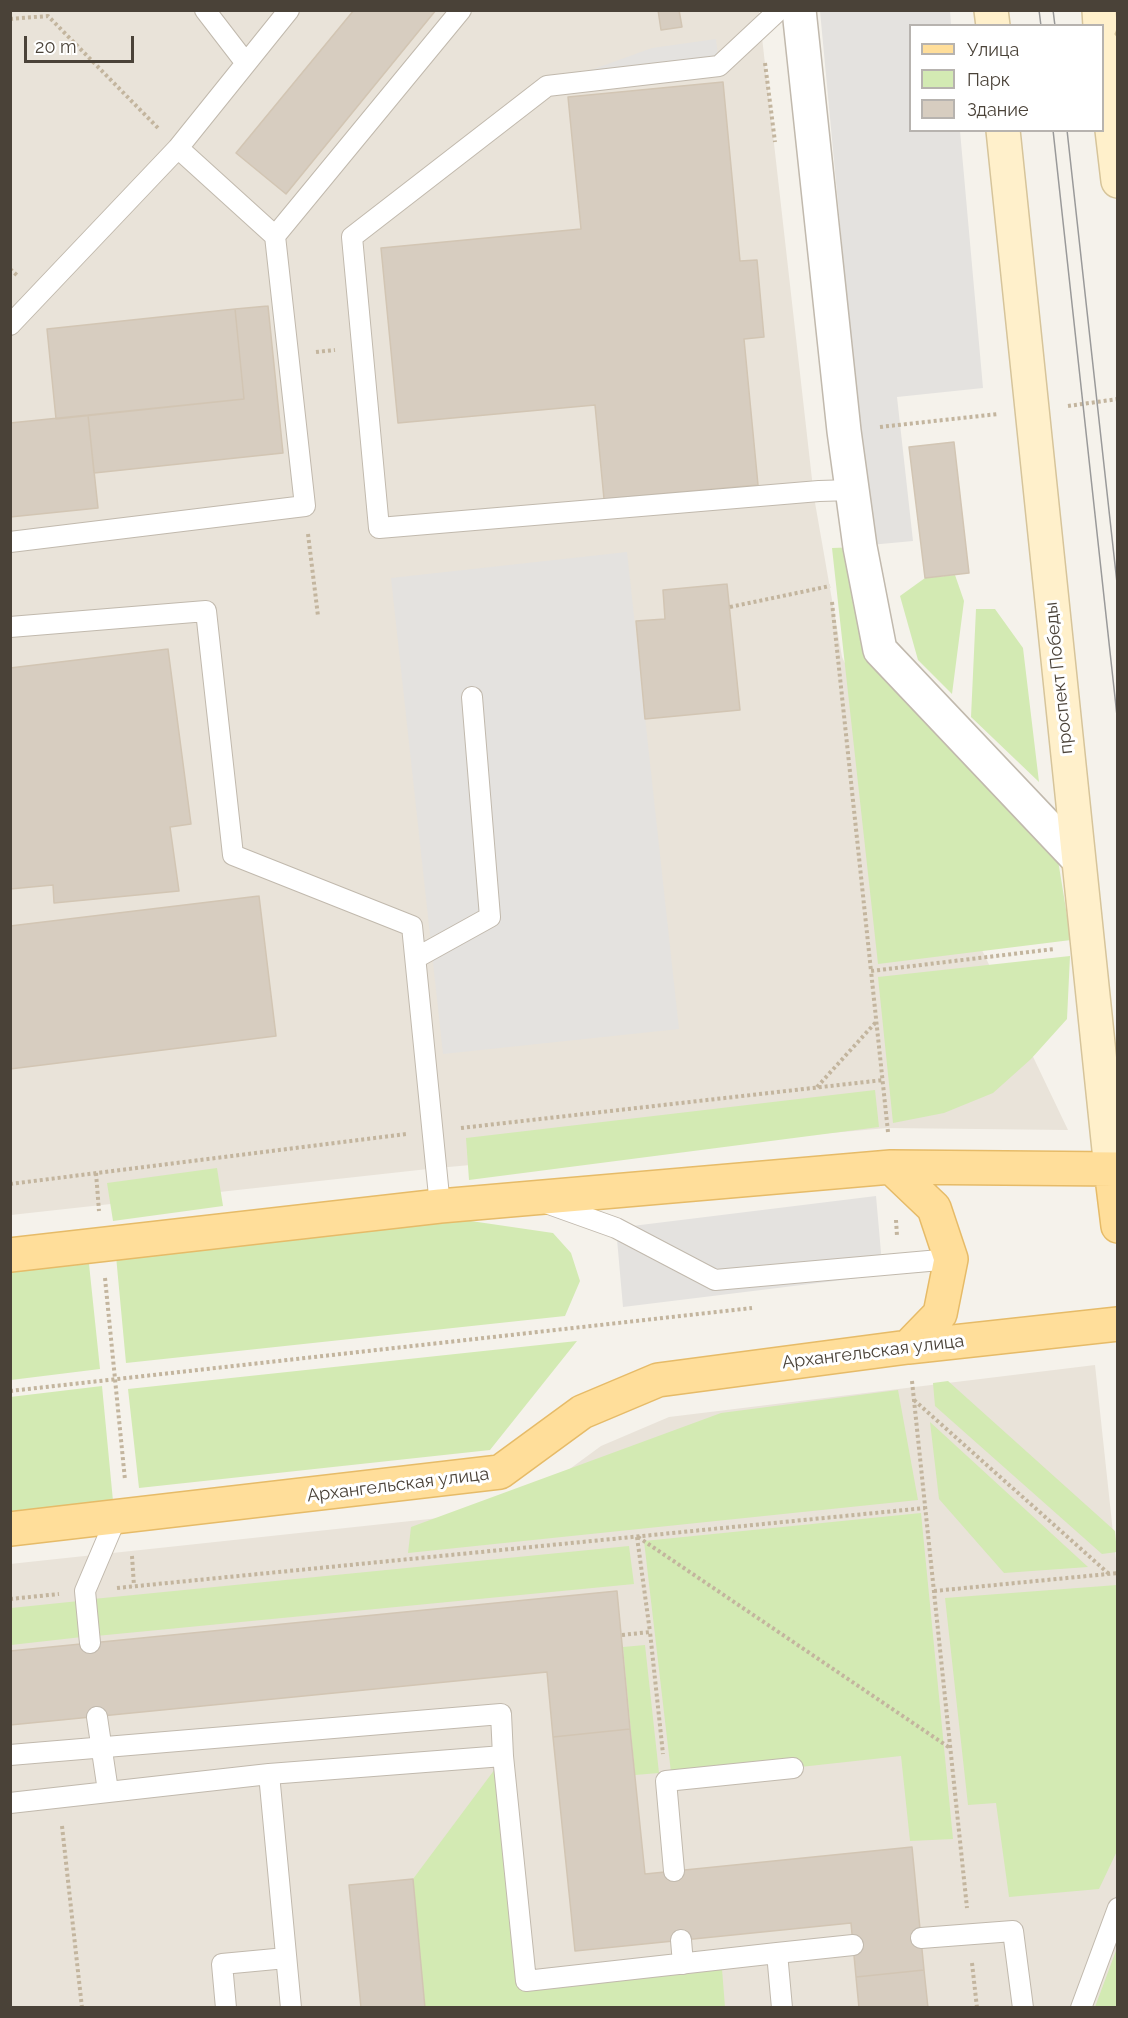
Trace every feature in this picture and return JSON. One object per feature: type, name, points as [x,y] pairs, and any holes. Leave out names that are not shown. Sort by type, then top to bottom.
[{"type":"main road","points":[[1104,62],[1118,181]]},
{"type":"main road","name":"проспект Победы","points":[[1004,132],[1077,858],[1114,1169],[1118,1226]]},
{"type":"main road","points":[[10,1255],[441,1206],[891,1167],[1114,1169]]},
{"type":"main road","points":[[891,1167],[934,1208],[951,1259],[940,1314],[908,1347]]},
{"type":"main road","name":"Архангельская улица","points":[[10,1529],[500,1472],[582,1412],[658,1380],[908,1347],[1118,1324]]},
{"type":"street","points":[[799,10],[844,431],[880,650],[1077,858]]},
{"type":"lane","points":[[205,10],[245,62]]},
{"type":"lane","points":[[10,325],[178,148],[289,10]]},
{"type":"lane","points":[[275,236],[460,10]]},
{"type":"lane","points":[[778,10],[719,66],[547,86],[352,237],[379,528],[852,490]]},
{"type":"lane","points":[[10,542],[305,506],[275,236],[178,148]]},
{"type":"lane","points":[[10,627],[206,611],[233,855],[412,926],[441,1206]]},
{"type":"lane","points":[[416,958],[490,917],[472,697]]},
{"type":"lane","points":[[532,1198],[616,1228],[715,1280],[951,1259]]},
{"type":"lane","points":[[90,1643],[85,1591],[122,1517]]},
{"type":"lane","points":[[10,1755],[501,1714],[503,1756],[526,1981],[853,1945]]},
{"type":"lane","points":[[97,1717],[108,1791]]},
{"type":"lane","points":[[10,1803],[269,1774],[503,1756]]},
{"type":"lane","points":[[674,1871],[666,1781],[793,1768]]},
{"type":"lane","points":[[269,1774],[291,2007]]},
{"type":"lane","points":[[1081,2007],[1118,1908]]},
{"type":"lane","points":[[921,1938],[969,1932],[1013,1930],[1023,2007]]},
{"type":"lane","points":[[681,1940],[683,1964]]},
{"type":"lane","points":[[777,1953],[782,2007]]},
{"type":"lane","points":[[226,2007],[222,1964],[286,1958]]},
{"type":"path","points":[[10,19],[48,16],[178,148]]},
{"type":"path","points":[[288,356],[362,347]]},
{"type":"path","points":[[844,431],[1118,399]]},
{"type":"path","points":[[305,506],[318,616]]},
{"type":"path","points":[[730,607],[830,586]]},
{"type":"path","points":[[900,1264],[871,971],[1087,945]]},
{"type":"path","points":[[817,1087],[876,1021]]},
{"type":"path","points":[[96,1173],[115,1379],[122,1517],[134,1586]]},
{"type":"path","points":[[10,1391],[762,1307]]},
{"type":"path","points":[[908,1347],[977,2007]]},
{"type":"path","points":[[914,1400],[1109,1574]]},
{"type":"path","points":[[10,1599],[925,1508]]},
{"type":"path","points":[[637,1536],[666,1781]]},
{"type":"path","points":[[637,1536],[951,1748]]},
{"type":"path","points":[[934,1591],[1118,1573]]},
{"type":"path","points":[[622,1635],[650,1632]]},
{"type":"path","points":[[58,1798],[82,2007]]},
{"type":"shaded area","points":[[10,11],[759,11],[814,497],[842,657],[1068,1130],[887,1128],[437,1168],[11,1215]]},
{"type":"shaded area","points":[[820,11],[950,11],[951,24],[909,24],[909,132],[960,132],[983,388],[897,397],[913,541],[870,545]]},
{"type":"shaded area","points":[[716,39],[719,66],[547,86],[652,48]]},
{"type":"shaded area","points":[[627,552],[679,1029],[443,1054],[391,578]]},
{"type":"shaded area","points":[[876,1196],[883,1275],[623,1307],[616,1228]]},
{"type":"shaded area","points":[[1095,1365],[1118,1579],[1117,2007],[11,2007],[10,1564],[504,1511],[522,1504],[601,1446],[669,1417]]},
{"type":"green space","points":[[860,547],[880,650],[1056,848],[1071,940],[878,964],[832,548]]},
{"type":"green space","points":[[955,575],[964,601],[952,694],[918,660],[900,596],[925,578]]},
{"type":"green space","points":[[976,609],[995,609],[1023,648],[1039,782],[971,717]]},
{"type":"green space","points":[[1070,956],[1067,1019],[1031,1059],[993,1093],[944,1113],[893,1123],[878,977]]},
{"type":"green space","points":[[875,1090],[879,1127],[469,1180],[466,1138]]},
{"type":"green space","points":[[217,1168],[223,1206],[113,1221],[107,1183]]},
{"type":"green space","points":[[464,1220],[553,1233],[571,1253],[580,1281],[565,1316],[126,1363],[116,1256]]},
{"type":"green space","points":[[89,1264],[100,1369],[11,1380],[10,1271]]},
{"type":"green space","points":[[577,1341],[490,1450],[139,1488],[128,1389]]},
{"type":"green space","points":[[948,1381],[1115,1531],[1117,1552],[1102,1554],[935,1406],[933,1383]]},
{"type":"green space","points":[[102,1386],[113,1501],[11,1511],[10,1397]]},
{"type":"green space","points":[[898,1390],[918,1500],[408,1553],[411,1527],[721,1413]]},
{"type":"green space","points":[[930,1422],[1088,1567],[1004,1573],[939,1499]]},
{"type":"green space","points":[[921,1513],[953,1839],[910,1841],[901,1756],[672,1781],[644,1541]]},
{"type":"green space","points":[[629,1546],[634,1584],[96,1636],[93,1599]]},
{"type":"green space","points":[[1117,1585],[1117,1851],[1099,1889],[1009,1897],[996,1803],[968,1805],[945,1598]]},
{"type":"green space","points":[[79,1601],[82,1637],[11,1645],[11,1608]]},
{"type":"green space","points":[[645,1645],[659,1773],[635,1775],[623,1647]]},
{"type":"green space","points":[[498,1765],[520,1988],[722,1969],[725,2007],[425,2007],[413,1879]]},
{"type":"green space","points":[[1117,1948],[1117,2007],[1095,2007]]},
{"type":"building","points":[[354,10],[436,10],[286,194],[236,153]]},
{"type":"building","points":[[658,10],[679,10],[682,27],[661,30]]},
{"type":"building","points":[[723,82],[740,261],[757,260],[764,337],[744,339],[758,485],[604,499],[595,405],[398,423],[381,248],[581,229],[568,97]]},
{"type":"building","points":[[268,306],[283,453],[94,473],[88,415],[244,399],[235,309]]},
{"type":"building","points":[[235,309],[244,399],[56,419],[47,329]]},
{"type":"building","points":[[88,415],[98,508],[10,517],[10,423]]},
{"type":"building","points":[[954,442],[969,573],[925,578],[909,447]]},
{"type":"building","points":[[727,584],[740,710],[645,719],[636,621],[665,619],[663,590]]},
{"type":"building","points":[[168,649],[191,824],[170,827],[179,891],[54,903],[53,885],[10,889],[10,668]]},
{"type":"building","points":[[259,896],[276,1036],[10,1069],[10,926]]},
{"type":"building","points":[[617,1591],[630,1729],[553,1737],[547,1672],[10,1725],[10,1651]]},
{"type":"building","points":[[630,1729],[645,1874],[912,1847],[924,1970],[856,1977],[851,1923],[575,1951],[553,1737]]},
{"type":"building","points":[[413,1879],[425,2008],[361,2008],[349,1885]]},
{"type":"building","points":[[924,1970],[928,2008],[859,2008],[856,1977]]},
{"type":"tram line","points":[[1039,10],[1041,24]]},
{"type":"tram line","points":[[1053,10],[1055,24]]},
{"type":"tram line","points":[[1053,132],[1118,725]]},
{"type":"tram line","points":[[1067,132],[1118,592]]}]
